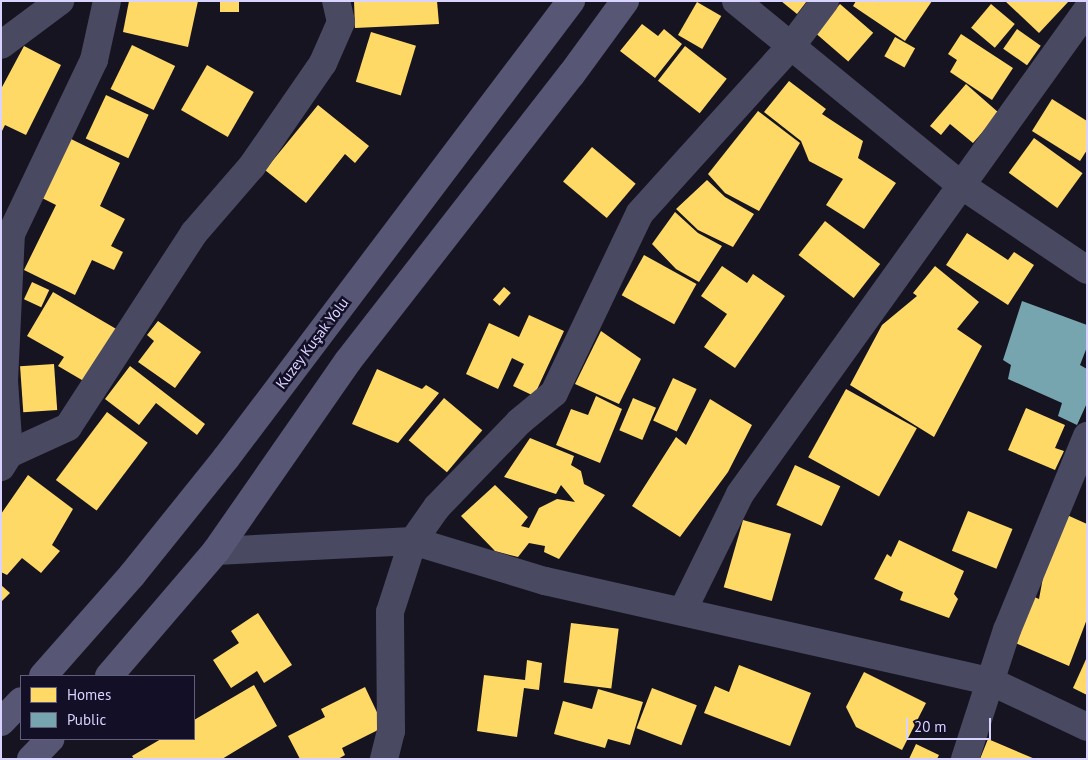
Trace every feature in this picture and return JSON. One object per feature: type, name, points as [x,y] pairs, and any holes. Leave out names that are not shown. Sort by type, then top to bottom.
[{"type":"main road","name":"Kuzey Kuşak Yolu","points":[[44,675],[132,576],[226,458],[571,1]]},
{"type":"main road","points":[[110,675],[216,552],[348,362],[572,75],[624,1]]},
{"type":"main road","points":[[1,722],[20,702]]},
{"type":"main road","points":[[30,759],[49,740]]},
{"type":"street","points":[[1,45],[60,1]]},
{"type":"street","points":[[108,1],[94,60],[11,234],[2,382],[5,460],[68,427],[194,233],[252,166],[323,63],[340,22],[336,1]]},
{"type":"street","points":[[736,1],[961,185],[1087,270]]},
{"type":"street","points":[[384,759],[391,730],[390,612],[413,541],[443,500],[519,422],[554,393],[640,213],[792,45],[826,1]]},
{"type":"street","points":[[683,610],[740,494],[1087,10]]},
{"type":"street","points":[[965,759],[992,682],[1007,630],[1087,436]]},
{"type":"street","points":[[216,552],[413,541],[545,581],[683,610],[992,682],[1087,727]]},
{"type":"building: Homes","points":[[129,1],[198,1],[188,47],[123,32]]},
{"type":"building: Homes","points":[[220,1],[239,1],[239,12],[220,12]]},
{"type":"building: Homes","points":[[354,1],[437,1],[439,24],[355,28]]},
{"type":"building: Homes","points":[[781,1],[807,1],[797,14]]},
{"type":"building: Homes","points":[[856,1],[932,1],[905,41],[853,6]]},
{"type":"building: Homes","points":[[1005,1],[1069,1],[1039,33]]},
{"type":"building: Homes","points":[[697,2],[721,16],[702,49],[678,35]]},
{"type":"building: Homes","points":[[840,4],[873,33],[848,62],[815,33]]},
{"type":"building: Homes","points":[[991,4],[1015,24],[995,48],[971,28]]},
{"type":"building: Homes","points":[[642,24],[658,36],[664,29],[682,44],[655,78],[620,51]]},
{"type":"building: Homes","points":[[1017,29],[1041,46],[1027,65],[1003,49]]},
{"type":"building: Homes","points":[[371,32],[416,46],[401,95],[356,82]]},
{"type":"building: Homes","points":[[961,34],[1013,68],[992,100],[950,72],[957,60],[948,54]]},
{"type":"building: Homes","points":[[895,37],[915,48],[904,67],[884,56]]},
{"type":"building: Homes","points":[[132,45],[175,66],[154,110],[111,89]]},
{"type":"building: Homes","points":[[24,46],[61,65],[26,135],[5,125],[1,133],[1,89]]},
{"type":"building: Homes","points":[[685,46],[727,79],[700,113],[658,81]]},
{"type":"building: Homes","points":[[207,65],[254,92],[228,137],[181,110]]},
{"type":"building: Homes","points":[[789,81],[826,109],[822,114],[863,141],[858,158],[896,183],[864,229],[826,205],[843,179],[809,161],[801,141],[764,112]]},
{"type":"building: Homes","points":[[966,84],[999,113],[973,143],[950,124],[941,135],[930,126]]},
{"type":"building: Homes","points":[[106,95],[149,115],[128,158],[86,139]]},
{"type":"building: Homes","points":[[1052,99],[1087,121],[1087,150],[1080,161],[1032,131]]},
{"type":"building: Homes","points":[[318,105],[369,146],[355,163],[345,154],[306,203],[265,170]]},
{"type":"building: Homes","points":[[758,111],[800,143],[759,211],[725,193],[708,174]]},
{"type":"building: Homes","points":[[1034,138],[1083,173],[1057,208],[1009,173]]},
{"type":"building: Homes","points":[[71,139],[120,163],[100,206],[125,219],[111,246],[123,252],[114,270],[92,260],[75,295],[24,270],[56,205],[42,198]]},
{"type":"building: Homes","points":[[592,147],[636,184],[607,218],[563,181]]},
{"type":"building: Homes","points":[[707,180],[725,197],[754,214],[733,247],[698,230],[676,209]]},
{"type":"building: Homes","points":[[675,212],[698,233],[722,246],[699,282],[676,269],[652,244]]},
{"type":"building: Homes","points":[[825,221],[880,264],[854,298],[799,255]]},
{"type":"building: Homes","points":[[967,233],[1008,260],[1014,252],[1034,265],[1008,305],[946,265]]},
{"type":"building: Homes","points":[[644,255],[696,284],[674,324],[622,295]]},
{"type":"building: Homes","points":[[722,266],[747,283],[753,274],[785,296],[735,368],[704,347],[727,314],[701,296]]},
{"type":"building: Homes","points":[[935,266],[979,302],[957,329],[982,346],[934,437],[850,385],[882,325],[917,296],[913,293]]},
{"type":"building: Homes","points":[[32,282],[49,290],[41,307],[24,299]]},
{"type":"building: Homes","points":[[504,287],[511,293],[500,306],[493,300]]},
{"type":"building: Homes","points":[[53,292],[118,330],[87,383],[58,366],[64,357],[27,336]]},
{"type":"building: Homes","points":[[529,315],[564,331],[534,396],[513,386],[524,364],[512,358],[498,389],[466,374],[489,323],[519,337]]},
{"type":"building: Homes","points":[[158,321],[201,352],[175,388],[138,362],[154,341],[147,335]]},
{"type":"building: Homes","points":[[601,331],[641,359],[619,404],[575,384]]},
{"type":"building: Homes","points":[[54,364],[57,410],[23,412],[20,366]]},
{"type":"building: Homes","points":[[130,366],[205,424],[197,435],[156,403],[139,425],[105,399]]},
{"type":"building: Homes","points":[[377,369],[422,389],[426,385],[439,393],[398,443],[352,424]]},
{"type":"building: Homes","points":[[673,378],[697,389],[677,432],[653,421]]},
{"type":"building: Homes","points":[[846,389],[917,428],[879,496],[808,457]]},
{"type":"building: Homes","points":[[596,396],[622,409],[600,463],[556,445],[571,409],[588,415]]},
{"type":"building: Homes","points":[[444,398],[482,430],[447,472],[409,440]]},
{"type":"building: Homes","points":[[633,398],[656,408],[642,440],[619,430]]},
{"type":"building: Homes","points":[[710,399],[752,425],[728,472],[680,537],[632,506],[676,437],[686,445]]},
{"type":"building: Homes","points":[[1026,408],[1065,425],[1055,448],[1064,451],[1055,470],[1008,450]]},
{"type":"building: Homes","points":[[107,412],[148,443],[97,511],[56,480]]},
{"type":"building: Homes","points":[[530,438],[574,456],[571,465],[581,471],[584,484],[605,495],[559,559],[544,552],[545,546],[529,543],[518,557],[495,551],[461,516],[495,485],[528,517],[521,526],[529,528],[539,508],[557,499],[575,502],[561,485],[556,494],[504,477]]},
{"type":"building: Homes","points":[[795,465],[840,486],[822,526],[776,505]]},
{"type":"building: Homes","points":[[28,475],[73,509],[52,545],[60,551],[41,573],[22,558],[7,575],[1,572],[1,514]]},
{"type":"building: Homes","points":[[968,511],[1013,529],[996,569],[952,551]]},
{"type":"building: Homes","points":[[1067,515],[1087,524],[1087,619],[1069,666],[1011,641],[1032,596],[1039,599],[1047,556]]},
{"type":"building: Homes","points":[[743,520],[791,534],[772,601],[724,587]]},
{"type":"building: Homes","points":[[899,540],[964,571],[954,594],[958,599],[949,618],[900,600],[903,592],[874,579],[887,554],[891,557]]},
{"type":"building: Homes","points":[[1,585],[10,593],[1,602]]},
{"type":"building: Homes","points":[[258,613],[292,665],[264,683],[257,671],[231,688],[213,660],[239,643],[231,631]]},
{"type":"building: Homes","points":[[571,623],[619,629],[611,688],[564,683]]},
{"type":"building: Homes","points":[[1087,657],[1087,695],[1073,688]]},
{"type":"building: Homes","points":[[527,660],[542,663],[539,690],[524,688],[517,737],[477,731],[484,675],[525,680]]},
{"type":"building: Homes","points":[[739,665],[811,693],[790,746],[704,713],[715,686],[729,692]]},
{"type":"building: Homes","points":[[864,672],[926,703],[902,750],[856,727],[846,707]]},
{"type":"building: Homes","points":[[254,685],[277,726],[222,759],[134,759],[132,756],[159,740],[195,740],[195,719]]},
{"type":"building: Homes","points":[[365,687],[384,727],[342,748],[345,755],[338,759],[300,759],[288,736],[325,717],[321,709]]},
{"type":"building: Homes","points":[[652,688],[697,705],[681,745],[637,728]]},
{"type":"building: Homes","points":[[598,689],[643,702],[630,745],[608,739],[605,748],[554,734],[563,701],[592,709]]},
{"type":"building: Homes","points":[[988,739],[1035,759],[980,759]]},
{"type":"building: Homes","points":[[916,744],[939,755],[937,759],[909,759]]},
{"type":"building: Public","points":[[1022,301],[1087,325],[1087,347],[1080,365],[1087,369],[1087,403],[1077,425],[1058,416],[1062,403],[1008,379],[1011,365],[1003,360]]}]
